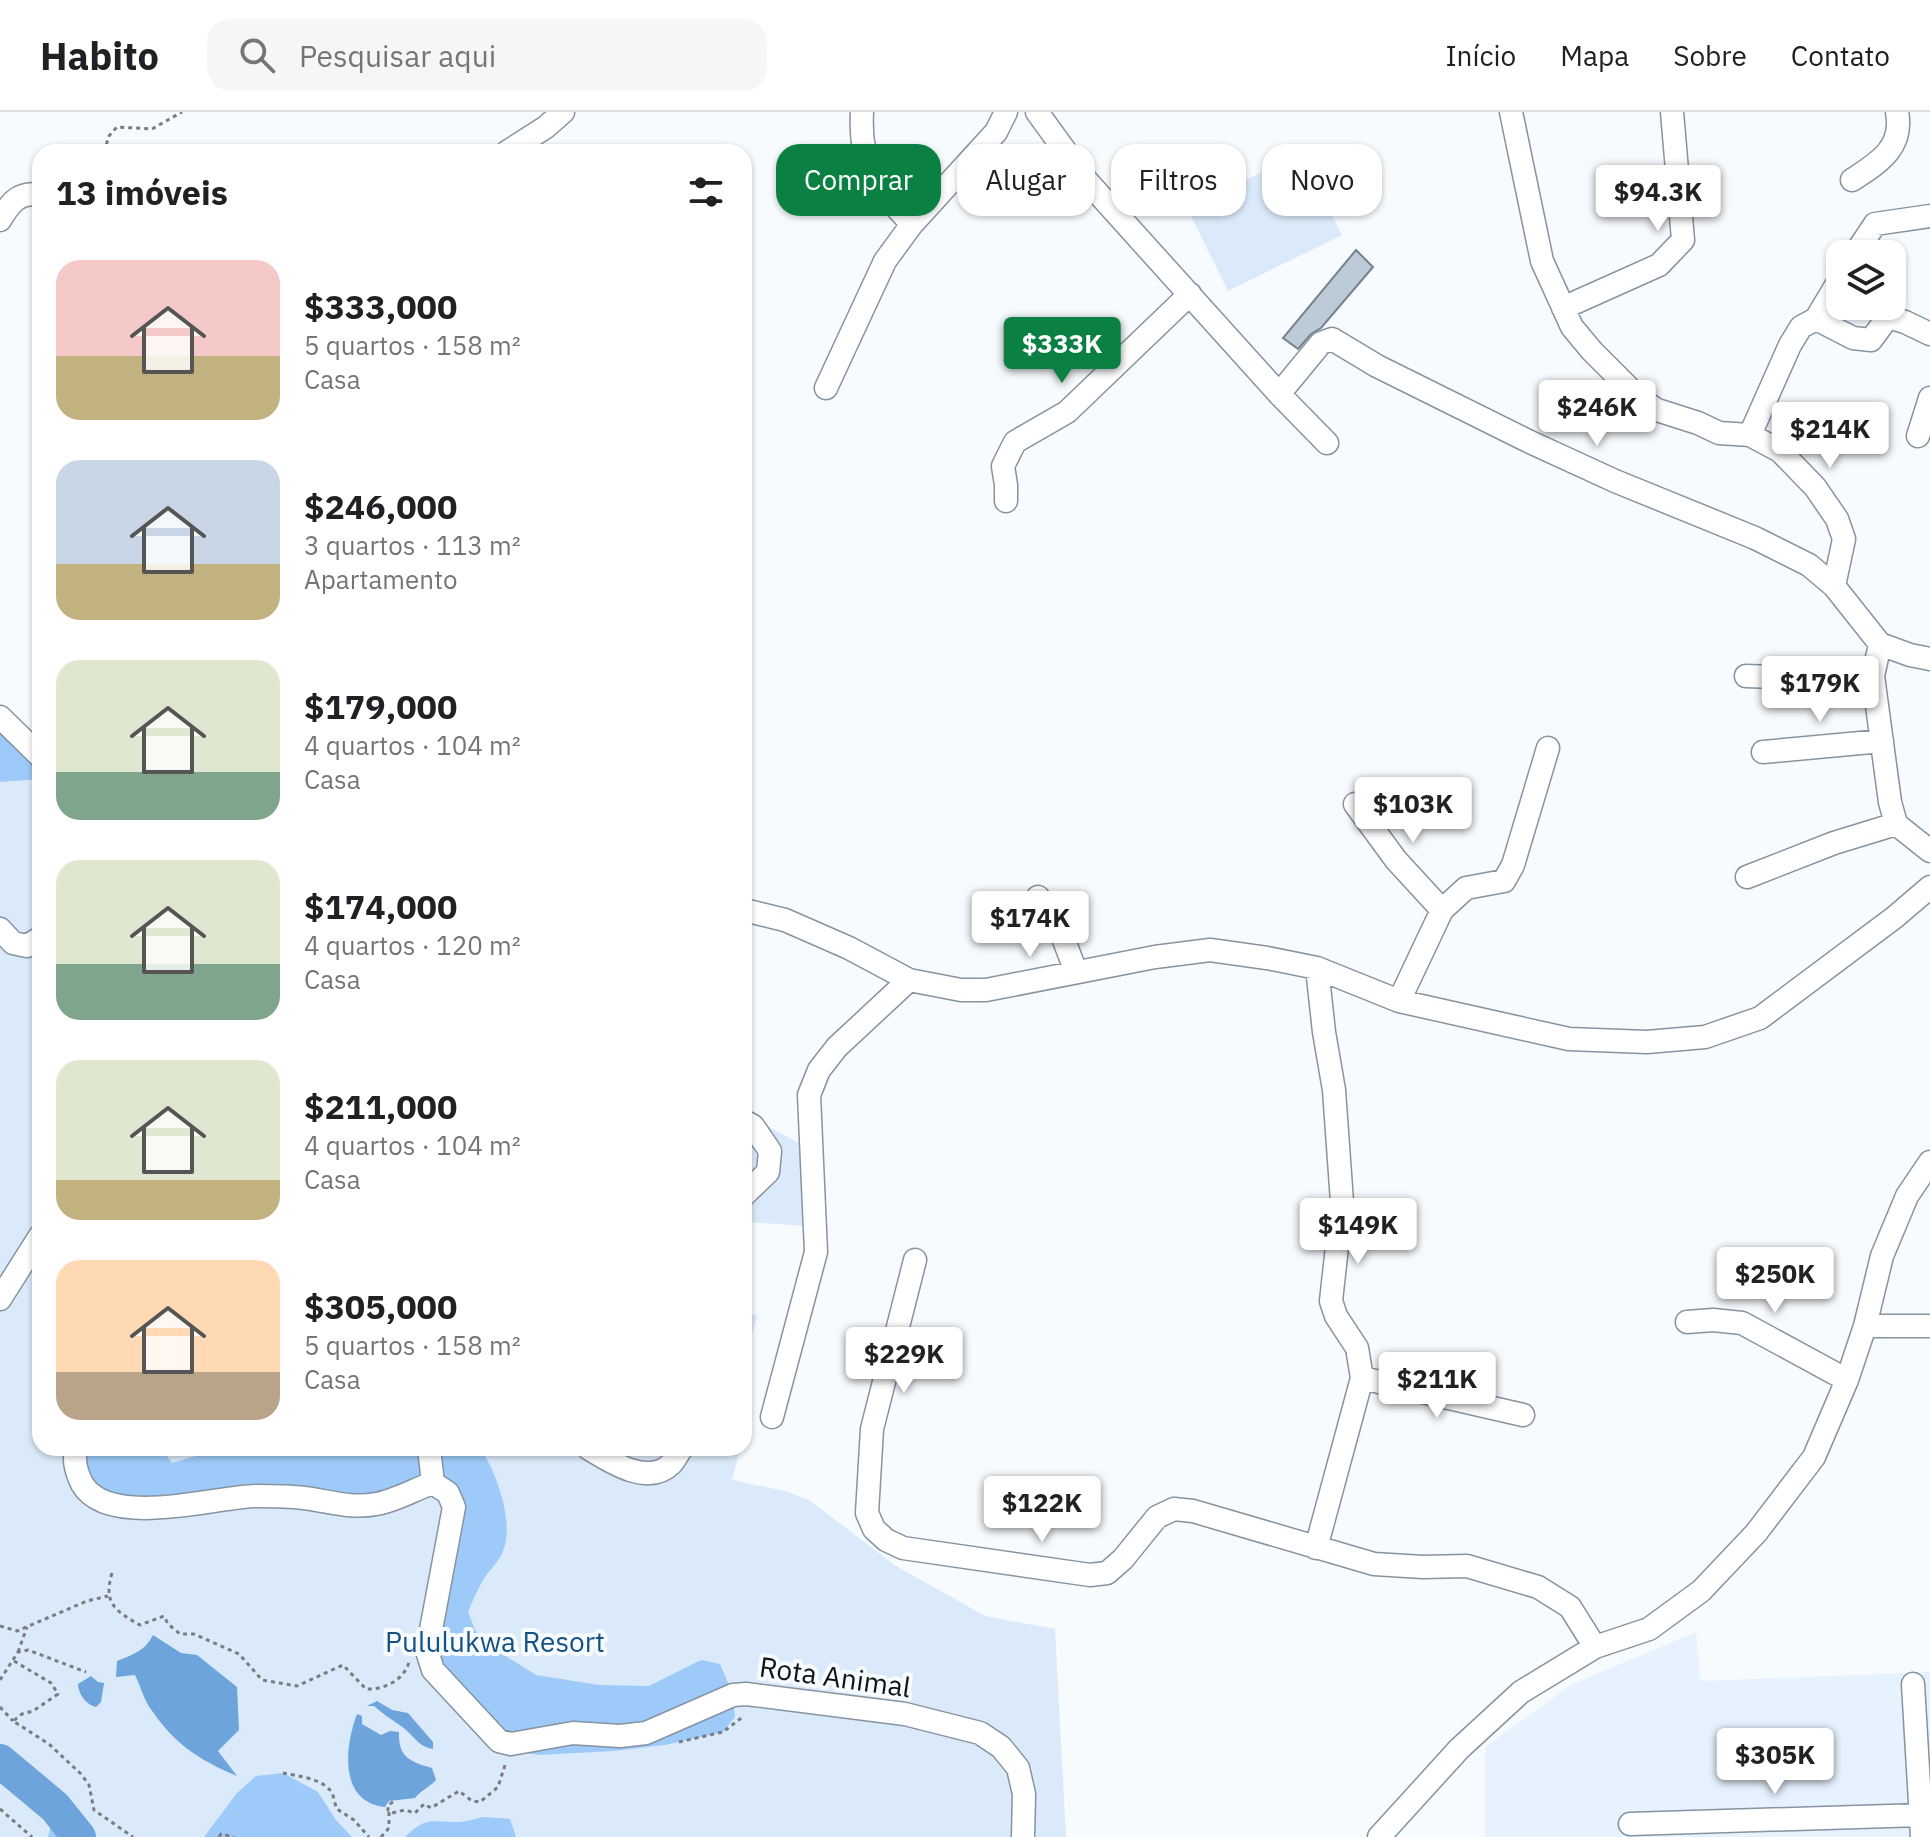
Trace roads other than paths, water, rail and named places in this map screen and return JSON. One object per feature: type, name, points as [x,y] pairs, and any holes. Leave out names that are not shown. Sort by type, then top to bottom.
[{"type":"street","points":[[519,144],[563,112]]},
{"type":"street","points":[[862,112],[863,155],[872,178],[912,224]]},
{"type":"street","points":[[826,388],[885,261],[912,224],[996,132],[1006,112]]},
{"type":"street","points":[[1037,112],[1087,181],[1327,443]]},
{"type":"street","points":[[1511,112],[1542,261],[1563,308],[1582,340],[1640,399],[1657,410],[1719,433],[1750,435],[1780,451],[1815,487],[1837,519],[1844,539],[1834,586]]},
{"type":"street","points":[[1563,308],[1659,265],[1683,240],[1672,112]]},
{"type":"street","points":[[1852,180],[1887,155],[1897,137],[1897,112]]},
{"type":"street","points":[[0,220],[15,199],[32,194]]},
{"type":"street","points":[[1864,240],[1875,224],[1930,216]]},
{"type":"street","points":[[1006,501],[1003,466],[1015,442],[1067,412],[1190,294]]},
{"type":"street","points":[[1750,435],[1790,345],[1801,327],[1816,319],[1826,302]]},
{"type":"street","points":[[1816,319],[1853,338],[1871,340],[1888,317],[1930,334]]},
{"type":"street","points":[[1279,394],[1321,343],[1332,339],[1377,366],[1528,441],[1615,481],[1755,538],[1809,565],[1834,586],[1880,644],[1930,659]]},
{"type":"street","points":[[1918,436],[1930,398]]},
{"type":"street","points":[[1880,644],[1873,676],[1890,802],[1896,824],[1930,851]]},
{"type":"street","points":[[1746,676],[1852,680],[1873,676]]},
{"type":"street","points":[[0,717],[32,748]]},
{"type":"street","points":[[1763,752],[1882,741]]},
{"type":"street","points":[[1399,1001],[1442,910],[1466,888],[1504,881],[1513,865],[1548,748]]},
{"type":"street","points":[[1355,804],[1396,860],[1442,910]]},
{"type":"street","points":[[1747,877],[1896,824]]},
{"type":"street","points":[[752,912],[785,920],[849,948],[909,980],[961,990],[986,990],[1155,957],[1210,950],[1317,968],[1399,1001],[1569,1039],[1647,1042],[1705,1037],[1760,1018],[1930,887]]},
{"type":"street","points":[[1038,897],[1059,927],[1076,972]]},
{"type":"street","points":[[0,929],[13,943],[27,946],[32,943]]},
{"type":"street","points":[[1316,1548],[1362,1378],[1357,1348],[1336,1316],[1331,1301],[1342,1202],[1334,1090],[1317,968]]},
{"type":"street","points":[[772,1417],[816,1252],[809,1095],[819,1070],[837,1047],[909,980]]},
{"type":"street","points":[[752,1125],[770,1151],[768,1172],[752,1187]]},
{"type":"street","points":[[1379,1837],[1459,1749],[1521,1692],[1595,1647],[1649,1629],[1701,1591],[1756,1533],[1814,1457],[1847,1380],[1865,1326],[1882,1256],[1907,1196],[1930,1162]]},
{"type":"street","points":[[0,1299],[32,1249]]},
{"type":"street","points":[[915,1260],[872,1429],[867,1513],[874,1529],[886,1540],[903,1548],[1090,1575],[1107,1573],[1123,1559],[1157,1517],[1174,1509],[1193,1511],[1374,1564],[1467,1566],[1538,1587],[1570,1607],[1595,1647]]},
{"type":"street","points":[[1687,1322],[1713,1320],[1742,1323],[1847,1380]]},
{"type":"street","points":[[1865,1326],[1930,1326]]},
{"type":"street","points":[[1362,1378],[1523,1415]]},
{"type":"street","points":[[74,1456],[82,1486],[105,1504],[129,1508],[188,1505],[252,1496],[304,1498],[346,1506],[378,1504],[433,1483],[430,1456]]},
{"type":"street","points":[[601,1456],[623,1470],[653,1473],[670,1466],[677,1456]]},
{"type":"street","name":"Rota Animal","points":[[433,1483],[448,1493],[454,1507],[427,1651],[433,1670],[499,1741],[511,1744],[573,1733],[620,1736],[646,1733],[723,1699],[746,1694],[905,1714],[980,1733],[1001,1747],[1018,1768],[1024,1794],[1023,1837]]},
{"type":"street","points":[[1630,1824],[1922,1826],[1913,1684]]},
{"type":"waterway","points":[[0,1761],[55,1807],[79,1837]]},
{"type":"park label","name":"Pululukwa Resort","points":[[495,1642]]}]
